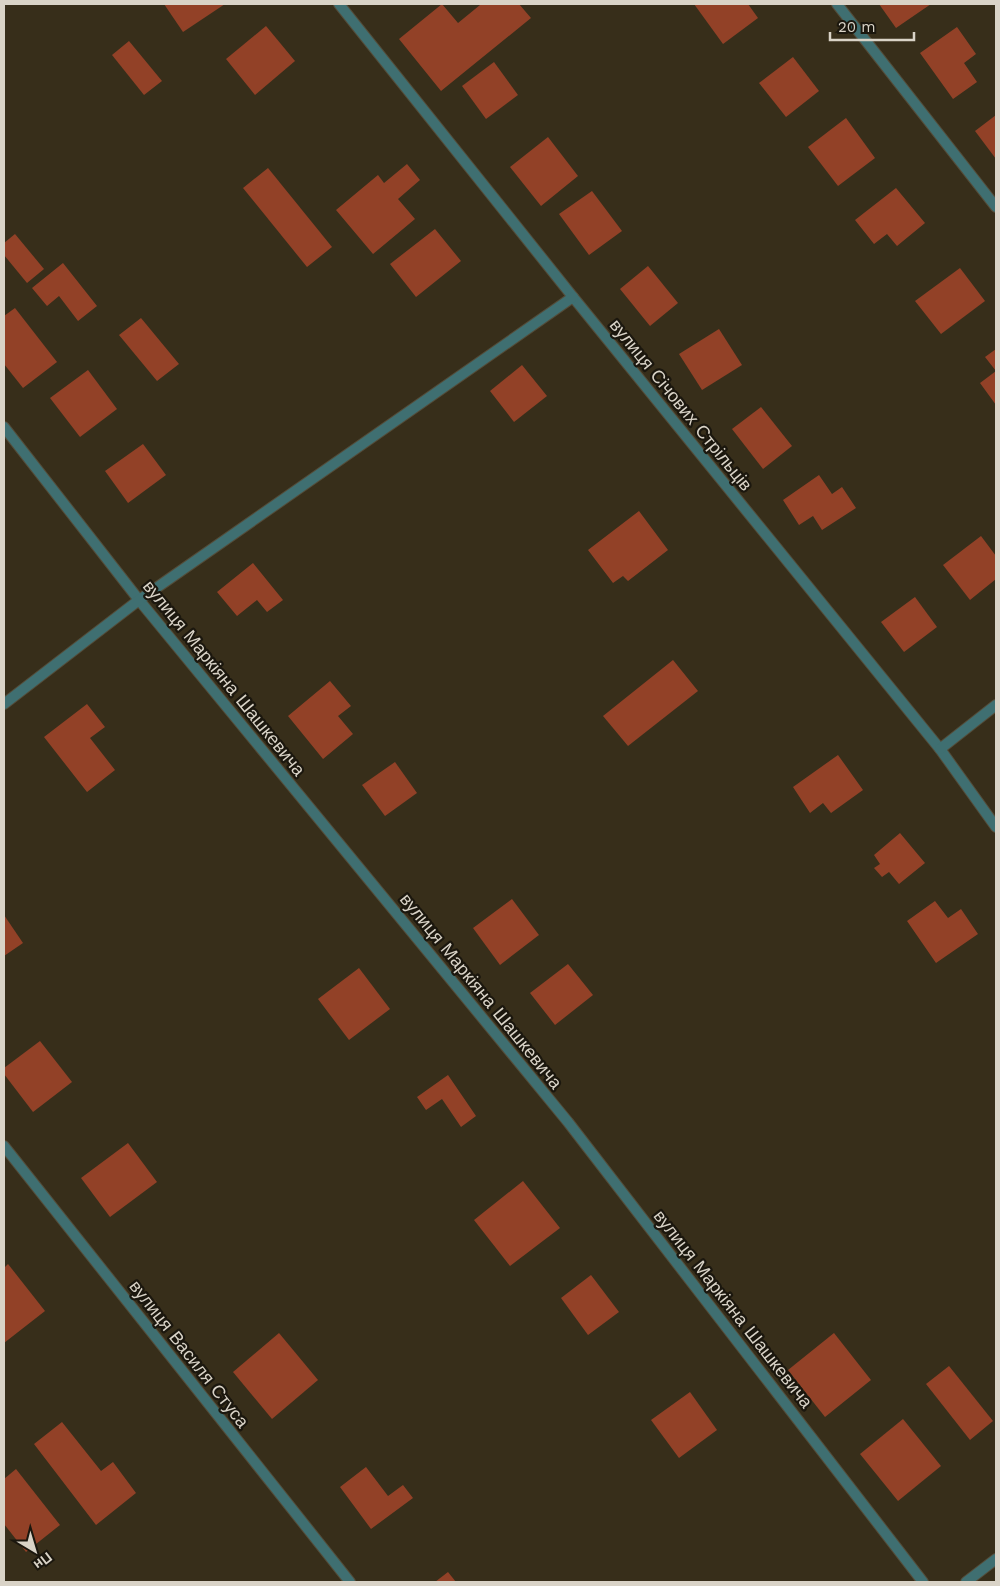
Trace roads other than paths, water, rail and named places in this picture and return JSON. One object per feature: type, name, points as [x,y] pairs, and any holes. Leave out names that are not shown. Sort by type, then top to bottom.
[{"type":"street","name":"вулиця Січових Стрільців","points":[[340,4],[573,297],[940,749],[996,827]]},
{"type":"street","points":[[837,4],[996,207]]},
{"type":"street","points":[[4,704],[139,600],[573,297]]},
{"type":"street","name":"вулиця Маркіяна Шашкевича","points":[[4,428],[139,600],[568,1122],[923,1582]]},
{"type":"street","points":[[940,749],[996,705]]},
{"type":"street","name":"вулиця Василя Стуса","points":[[4,1146],[350,1582]]},
{"type":"street","points":[[966,1582],[996,1559]]}]
